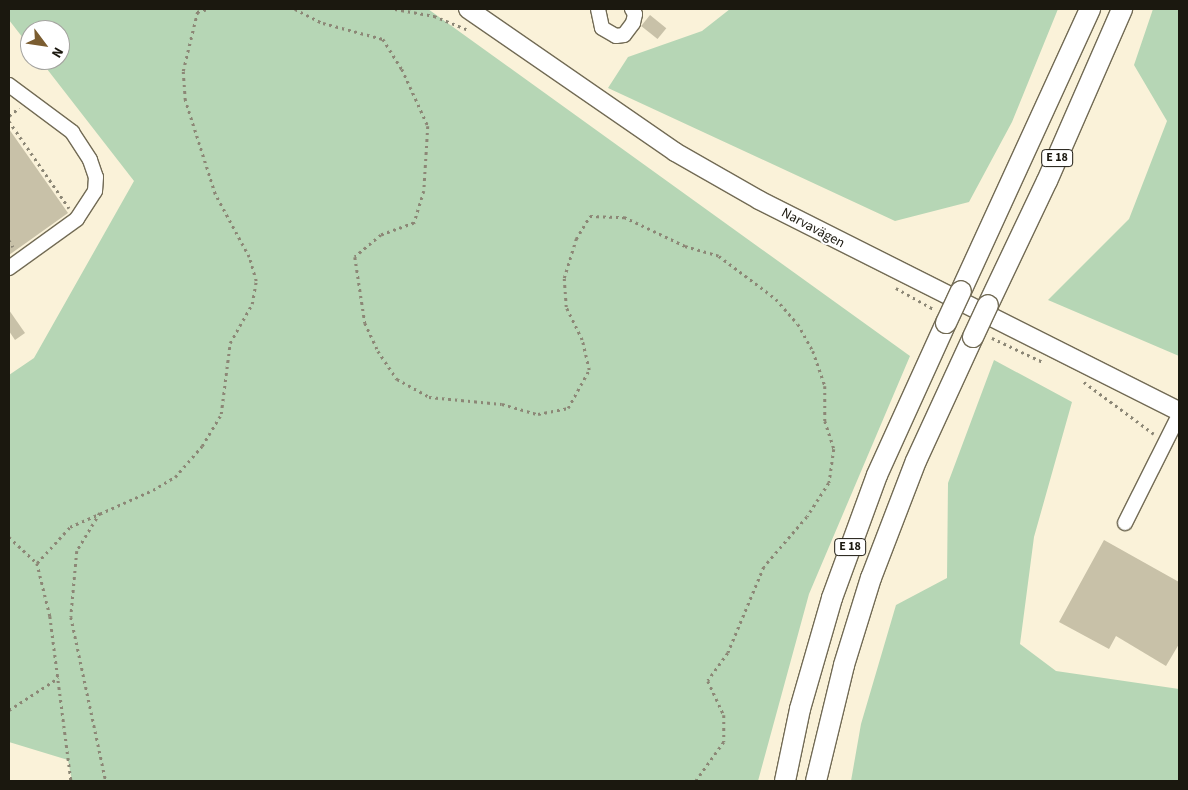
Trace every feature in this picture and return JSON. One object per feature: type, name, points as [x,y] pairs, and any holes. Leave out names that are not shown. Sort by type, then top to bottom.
[{"type":"highway","name":"E 18","points":[[785,781],[800,709],[832,598],[877,475],[1090,9]]},
{"type":"highway","name":"E 18","points":[[816,781],[844,665],[871,578],[916,461],[1047,181],[1122,9]]},
{"type":"main road","name":"Narvavägen","points":[[468,9],[674,152],[759,200],[1179,411]]},
{"type":"street","points":[[598,9],[602,28],[616,36],[624,35],[633,23],[635,14],[632,9]]},
{"type":"street","points":[[9,85],[62,122],[80,142],[90,160],[96,177],[94,191],[77,219],[9,268]]},
{"type":"street","points":[[1126,523],[1179,415]]},
{"type":"path","points":[[37,563],[70,527],[161,486],[184,468],[202,446],[221,414],[230,342],[256,292],[253,266],[215,194],[185,100],[183,71],[198,10],[208,9]]},
{"type":"path","points":[[295,9],[323,23],[383,39],[402,69],[428,126],[424,191],[414,223],[381,235],[355,257],[365,322],[378,352],[397,379],[429,397],[502,404],[538,414],[568,408],[589,370],[582,340],[566,307],[564,278],[572,248],[590,216],[624,218],[685,246],[719,256],[776,298],[798,324],[813,352],[825,386],[825,421],[834,456],[829,483],[807,517],[764,567],[728,653],[708,681],[724,715],[724,742],[696,781]]},
{"type":"path","points":[[341,9],[367,9]]},
{"type":"path","points":[[395,9],[434,16],[474,32]]},
{"type":"path","points":[[9,121],[77,219]]},
{"type":"path","points":[[1094,389],[1166,441]]},
{"type":"path","points":[[101,512],[77,551],[71,616],[106,781]]},
{"type":"path","points":[[9,537],[37,563],[50,616],[71,781]]},
{"type":"path","points":[[9,710],[58,678]]},
{"type":"green space","points":[[9,9],[428,9],[910,356],[809,594],[758,781],[72,781],[68,760],[9,742],[9,375],[34,358],[134,181],[48,70],[70,70],[70,20],[20,20],[20,34],[9,20]]},
{"type":"green space","points":[[730,9],[1058,9],[1012,122],[969,202],[895,221],[608,88],[628,57],[702,31]]},
{"type":"green space","points":[[1153,9],[1179,9],[1179,356],[1048,300],[1129,219],[1167,121],[1134,65]]},
{"type":"green space","points":[[994,360],[1072,402],[1034,537],[1020,644],[1056,671],[1179,689],[1179,781],[851,781],[861,724],[896,605],[947,578],[948,483]]},
{"type":"building","points":[[650,15],[666,28],[658,39],[641,26]]},
{"type":"building","points":[[9,129],[68,213],[9,255]]},
{"type":"building","points":[[9,310],[25,333],[15,340],[9,331]]},
{"type":"building","points":[[1104,540],[1179,582],[1179,644],[1166,666],[1116,636],[1109,649],[1059,622]]}]
